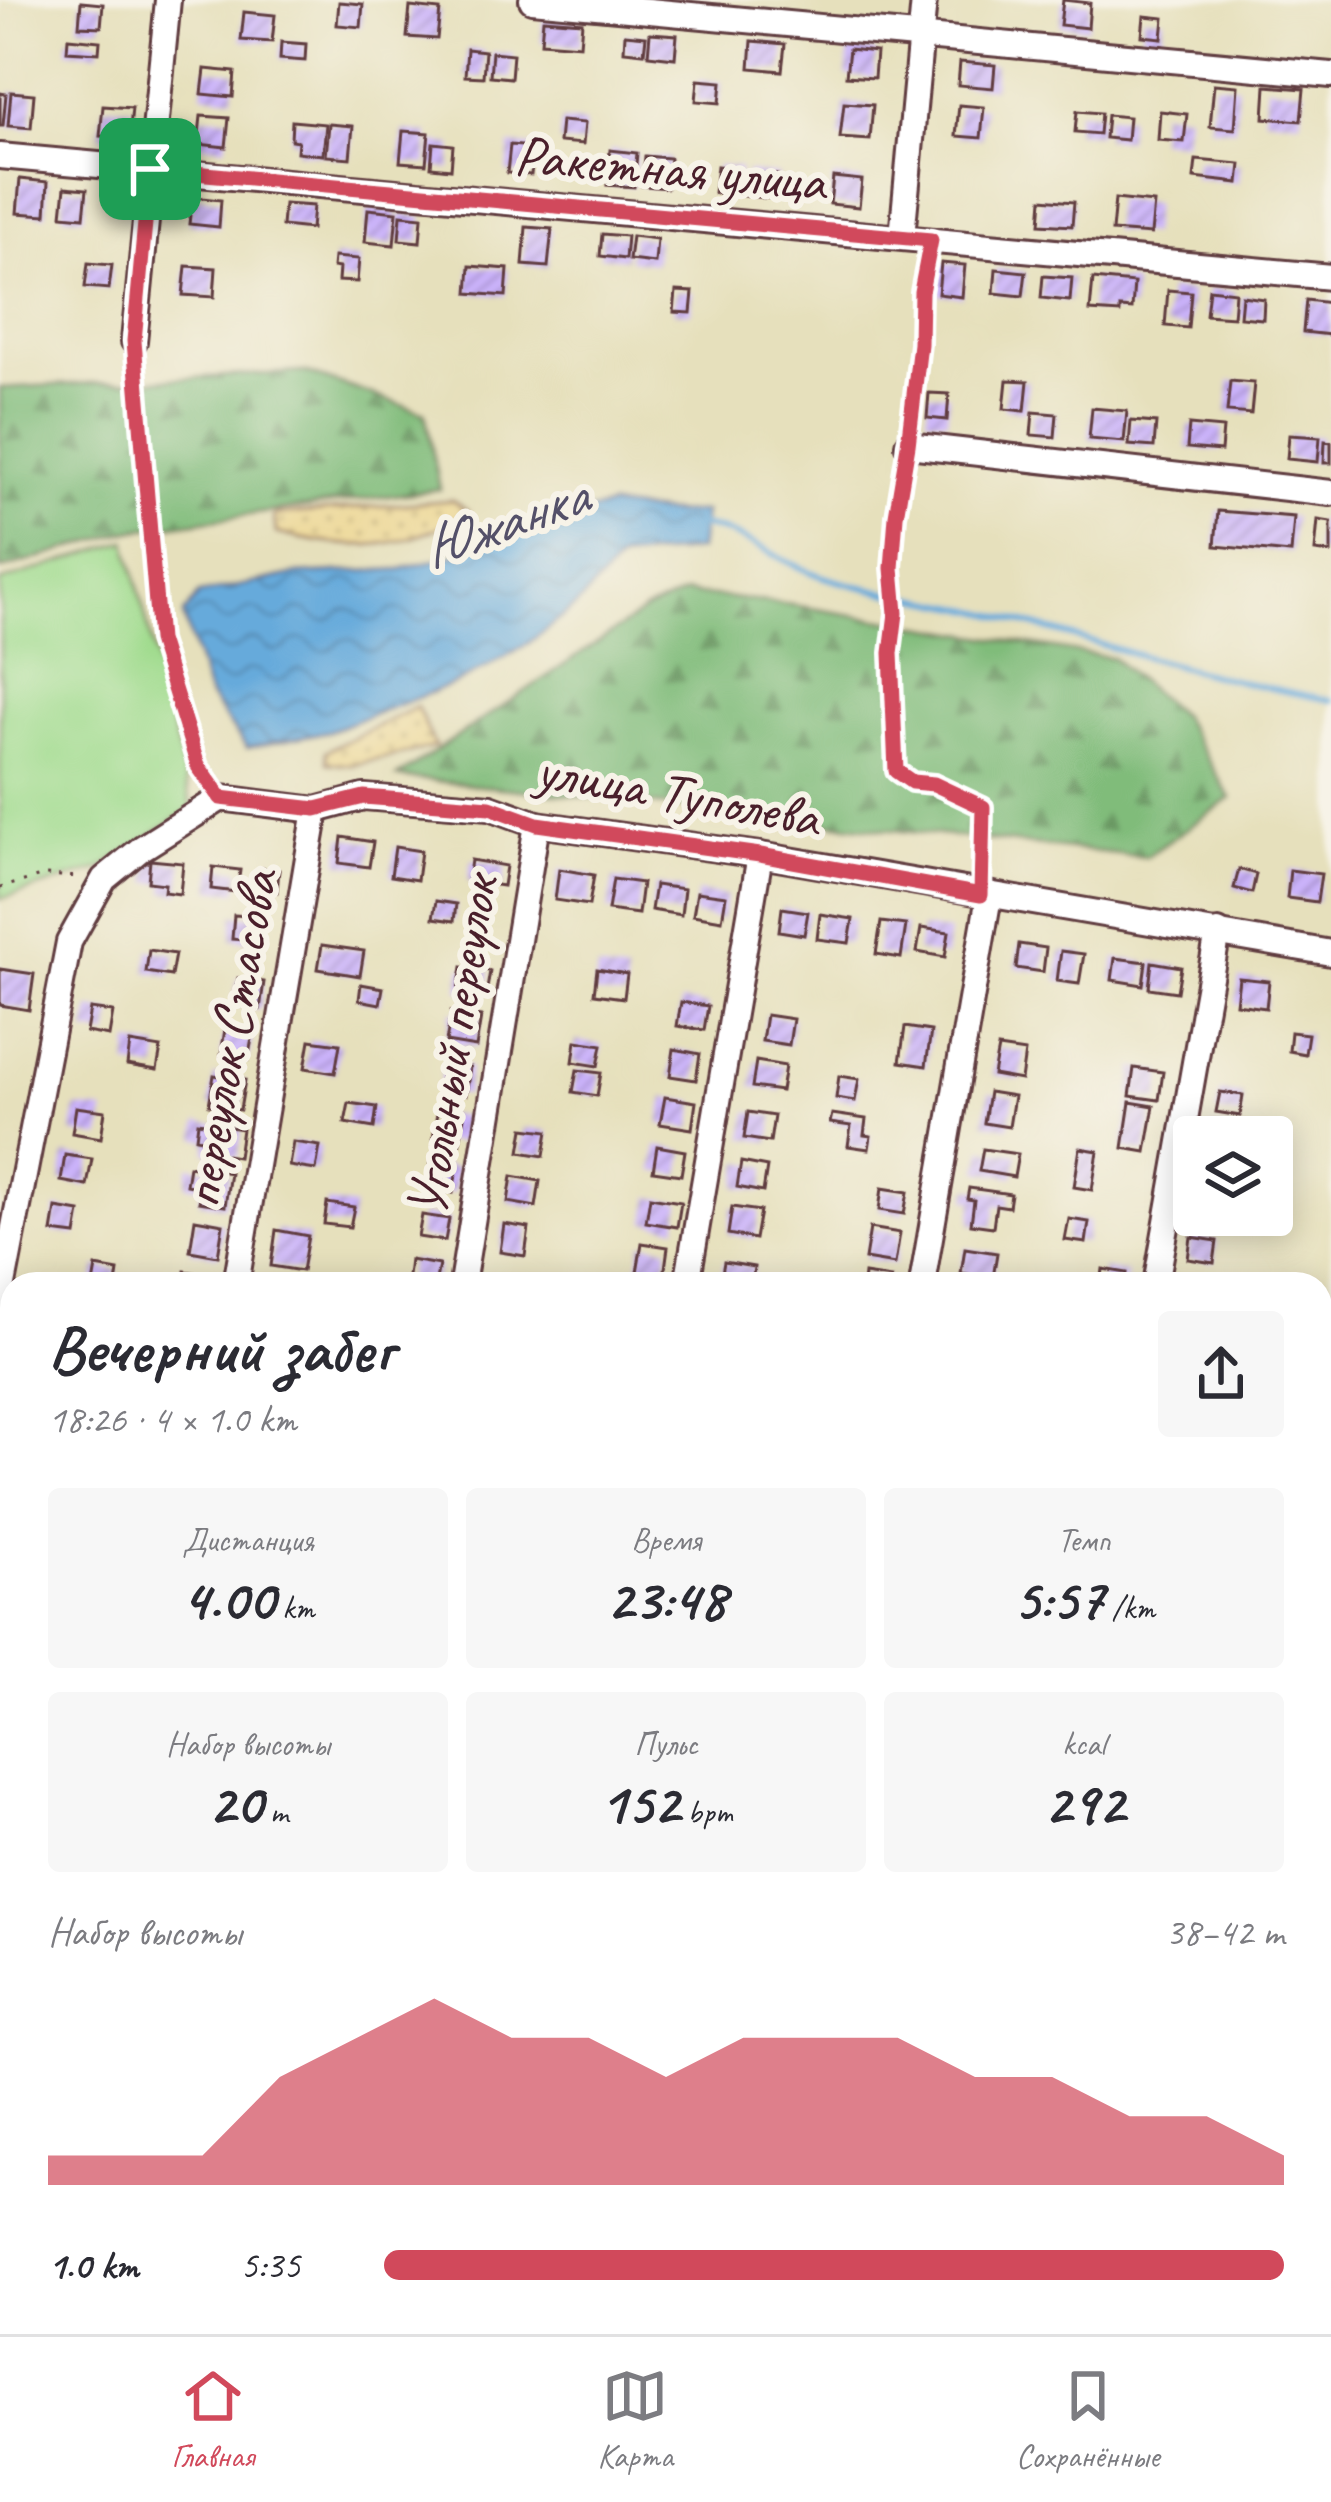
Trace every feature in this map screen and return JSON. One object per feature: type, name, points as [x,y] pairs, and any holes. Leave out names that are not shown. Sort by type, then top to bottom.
[{"type":"street","points":[[134,341],[169,0]]},
{"type":"street","points":[[532,0],[1331,75]]},
{"type":"street","points":[[902,237],[924,0]]},
{"type":"street","name":"Ракетная улица","points":[[0,156],[1331,278]]},
{"type":"street","points":[[908,445],[1331,493]]},
{"type":"street","name":"улица Туполева","points":[[221,798],[316,809],[364,797],[490,807],[537,824],[760,855],[1331,953]]},
{"type":"street","points":[[5,1272],[69,943],[104,879],[142,848],[221,798]]},
{"type":"street","name":"переулок Стасова","points":[[238,1272],[316,809]]},
{"type":"street","name":"Угольный переулок","points":[[464,1272],[537,824]]},
{"type":"street","points":[[689,1272],[760,855]]},
{"type":"street","points":[[924,1272],[985,895]]},
{"type":"street","points":[[1158,1272],[1218,932]]},
{"type":"path","points":[[931,240],[921,292],[920,344],[892,568],[896,771],[912,782],[934,784],[983,807],[985,895]]},
{"type":"path","points":[[134,341],[159,640],[198,766],[221,798]]},
{"type":"path","points":[[0,888],[44,875],[104,879]]},
{"type":"green space","points":[[305,372],[425,413],[440,489],[129,531],[0,570],[0,388]]},
{"type":"green space","points":[[127,541],[192,808],[101,869],[0,899],[0,582]]},
{"type":"green space","points":[[686,593],[793,605],[1113,658],[1181,716],[1231,798],[1146,857],[397,777],[646,610]]},
{"type":"sand","points":[[452,500],[469,511],[398,541],[352,545],[276,533],[274,515]]},
{"type":"sand","points":[[417,707],[435,747],[353,765],[327,763],[326,751]]},
{"type":"water","points":[[610,506],[704,512],[699,550],[620,559],[576,606],[526,645],[457,683],[329,731],[247,748],[209,697],[183,615],[199,594],[298,574],[401,569],[456,554],[517,529]]},
{"type":"building","points":[[1063,0],[1090,3],[1088,28],[1060,25]]},
{"type":"building","points":[[81,2],[103,4],[101,27],[79,26]]},
{"type":"building","points":[[339,2],[363,4],[361,27],[337,25]]},
{"type":"building","points":[[410,7],[440,10],[437,39],[407,37]]},
{"type":"building","points":[[244,12],[275,15],[272,42],[241,40]]},
{"type":"building","points":[[1144,16],[1164,18],[1162,38],[1142,36]]},
{"type":"building","points":[[543,19],[582,22],[580,45],[541,42]]},
{"type":"building","points":[[650,33],[677,35],[675,58],[648,55]]},
{"type":"building","points":[[625,34],[646,36],[644,53],[624,51]]},
{"type":"building","points":[[68,38],[100,41],[99,53],[67,51]]},
{"type":"building","points":[[752,41],[785,44],[782,71],[750,68]]},
{"type":"building","points":[[281,42],[306,44],[305,61],[280,59]]},
{"type":"building","points":[[467,49],[485,51],[483,77],[465,76]]},
{"type":"building","points":[[849,49],[876,52],[874,78],[846,76]]},
{"type":"building","points":[[492,52],[513,54],[511,78],[490,76]]},
{"type":"building","points":[[960,62],[995,65],[993,88],[958,85]]},
{"type":"building","points":[[205,69],[235,72],[233,97],[202,94]]},
{"type":"building","points":[[698,80],[722,82],[720,103],[696,101]]},
{"type":"building","points":[[1214,84],[1238,86],[1235,129],[1210,127]]},
{"type":"building","points":[[1266,86],[1304,89],[1301,121],[1264,118]]},
{"type":"building","points":[[11,92],[34,94],[31,128],[8,126]]},
{"type":"building","points":[[0,93],[6,94],[3,126],[0,126]]},
{"type":"building","points":[[844,103],[873,105],[870,140],[840,138]]},
{"type":"building","points":[[959,105],[984,107],[981,138],[956,136]]},
{"type":"building","points":[[103,106],[132,108],[129,138],[100,136]]},
{"type":"building","points":[[1077,111],[1101,113],[1099,134],[1075,132]]},
{"type":"building","points":[[1160,111],[1187,114],[1184,142],[1158,140]]},
{"type":"building","points":[[1107,115],[1129,117],[1127,140],[1105,138]]},
{"type":"building","points":[[201,116],[229,118],[226,147],[198,144]]},
{"type":"building","points":[[292,121],[326,124],[323,155],[297,152],[298,141],[291,140]]},
{"type":"building","points":[[561,121],[585,123],[583,144],[559,142]]},
{"type":"building","points":[[329,124],[353,126],[350,158],[326,156]]},
{"type":"building","points":[[403,131],[429,133],[426,164],[400,162]]},
{"type":"building","points":[[433,143],[453,145],[451,169],[431,167]]},
{"type":"building","points":[[510,145],[534,147],[531,175],[507,173]]},
{"type":"building","points":[[610,150],[637,153],[634,187],[607,185]]},
{"type":"building","points":[[645,156],[670,158],[667,188],[642,186]]},
{"type":"building","points":[[1196,160],[1241,164],[1239,183],[1194,178]]},
{"type":"building","points":[[717,166],[739,168],[737,195],[714,193]]},
{"type":"building","points":[[746,172],[778,175],[776,199],[744,196]]},
{"type":"building","points":[[833,177],[862,180],[859,207],[830,204]]},
{"type":"building","points":[[20,179],[48,182],[46,215],[17,213]]},
{"type":"building","points":[[65,187],[87,189],[84,217],[62,215]]},
{"type":"building","points":[[192,197],[221,200],[219,227],[189,224]]},
{"type":"building","points":[[1042,199],[1074,202],[1072,226],[1040,224]]},
{"type":"building","points":[[1115,199],[1154,203],[1151,234],[1112,231]]},
{"type":"building","points":[[284,204],[313,206],[311,229],[282,226]]},
{"type":"building","points":[[368,209],[397,212],[394,245],[365,242]]},
{"type":"building","points":[[401,215],[422,217],[420,242],[399,240]]},
{"type":"building","points":[[526,227],[552,229],[548,267],[523,265]]},
{"type":"building","points":[[602,234],[627,236],[625,259],[600,256]]},
{"type":"building","points":[[632,236],[657,239],[655,263],[629,260]]},
{"type":"building","points":[[334,257],[359,259],[357,282],[338,281]]},
{"type":"building","points":[[88,263],[112,265],[109,289],[85,287]]},
{"type":"building","points":[[941,263],[965,265],[962,297],[938,294]]},
{"type":"building","points":[[186,266],[216,268],[214,297],[183,295]]},
{"type":"building","points":[[470,266],[508,269],[506,296],[468,293]]},
{"type":"building","points":[[996,269],[1026,272],[1023,296],[994,293]]},
{"type":"building","points":[[1043,276],[1072,278],[1070,301],[1041,298]]},
{"type":"building","points":[[1093,279],[1134,283],[1132,309],[1090,311]]},
{"type":"building","points":[[1209,289],[1235,292],[1233,317],[1206,315]]},
{"type":"building","points":[[1168,290],[1191,292],[1188,328],[1165,326]]},
{"type":"building","points":[[676,291],[693,292],[691,313],[674,312]]},
{"type":"building","points":[[1242,296],[1264,299],[1263,319],[1240,317]]},
{"type":"building","points":[[1306,300],[1331,303],[1331,335],[1303,332]]},
{"type":"building","points":[[1007,380],[1028,381],[1025,411],[1004,409]]},
{"type":"building","points":[[1230,381],[1254,383],[1251,414],[1227,412]]},
{"type":"building","points":[[929,393],[949,394],[947,420],[927,418]]},
{"type":"building","points":[[1092,408],[1127,411],[1124,442],[1089,439]]},
{"type":"building","points":[[1033,412],[1057,414],[1055,437],[1031,435]]},
{"type":"building","points":[[1131,421],[1156,423],[1154,447],[1129,445]]},
{"type":"building","points":[[1189,425],[1223,428],[1221,451],[1187,448]]},
{"type":"building","points":[[1289,435],[1320,437],[1318,462],[1287,459]]},
{"type":"building","points":[[1325,441],[1331,442],[1331,463],[1324,463]]},
{"type":"building","points":[[1218,511],[1294,517],[1291,553],[1215,546]]},
{"type":"building","points":[[1318,520],[1331,522],[1331,553],[1315,551]]},
{"type":"building","points":[[342,837],[373,842],[369,867],[339,863]]},
{"type":"building","points":[[395,847],[421,851],[417,880],[391,876]]},
{"type":"building","points":[[150,860],[183,863],[180,894],[164,892],[165,884],[148,882]]},
{"type":"building","points":[[471,860],[506,866],[503,886],[468,881]]},
{"type":"building","points":[[213,867],[240,870],[237,892],[211,889]]},
{"type":"building","points":[[260,868],[279,870],[277,892],[251,890],[252,876],[259,876]]},
{"type":"building","points":[[559,869],[594,875],[589,905],[555,900]]},
{"type":"building","points":[[1239,869],[1256,874],[1252,893],[1234,888]]},
{"type":"building","points":[[1290,870],[1321,874],[1317,902],[1287,898]]},
{"type":"building","points":[[613,879],[642,883],[638,914],[608,910]]},
{"type":"building","points":[[655,885],[684,889],[681,915],[651,910]]},
{"type":"building","points":[[697,892],[726,896],[722,920],[693,915]]},
{"type":"building","points":[[436,901],[456,904],[454,921],[433,918]]},
{"type":"building","points":[[782,908],[808,912],[804,935],[779,931]]},
{"type":"building","points":[[820,914],[853,919],[849,943],[817,939]]},
{"type":"building","points":[[234,915],[261,917],[259,941],[232,939]]},
{"type":"building","points":[[881,922],[906,925],[901,958],[876,954]]},
{"type":"building","points":[[921,928],[949,932],[945,957],[917,952]]},
{"type":"building","points":[[1019,944],[1046,948],[1043,972],[1016,968]]},
{"type":"building","points":[[322,945],[364,951],[360,976],[318,969]]},
{"type":"building","points":[[149,950],[175,954],[171,976],[146,972]]},
{"type":"building","points":[[1061,951],[1084,954],[1079,984],[1057,981]]},
{"type":"building","points":[[1115,958],[1146,962],[1143,985],[1112,980]]},
{"type":"building","points":[[1152,962],[1181,967],[1177,992],[1149,988]]},
{"type":"building","points":[[462,967],[490,971],[486,995],[458,990]]},
{"type":"building","points":[[0,969],[34,974],[29,1010],[0,1005]]},
{"type":"building","points":[[597,969],[627,974],[624,998],[594,994]]},
{"type":"building","points":[[238,978],[264,982],[260,1009],[233,1005]]},
{"type":"building","points":[[1239,978],[1269,981],[1266,1008],[1236,1004]]},
{"type":"building","points":[[361,984],[383,988],[380,1004],[359,1000]]},
{"type":"building","points":[[681,1002],[708,1006],[704,1030],[677,1026]]},
{"type":"building","points":[[90,1009],[113,1012],[109,1036],[86,1032]]},
{"type":"building","points":[[451,1012],[481,1017],[476,1047],[446,1042]]},
{"type":"building","points":[[766,1015],[793,1019],[789,1045],[762,1041]]},
{"type":"building","points":[[905,1027],[931,1031],[926,1066],[900,1062]]},
{"type":"building","points":[[225,1029],[253,1033],[248,1060],[221,1055]]},
{"type":"building","points":[[1291,1032],[1308,1034],[1305,1054],[1289,1051]]},
{"type":"building","points":[[310,1040],[340,1044],[335,1073],[305,1068]]},
{"type":"building","points":[[576,1041],[602,1045],[598,1066],[573,1062]]},
{"type":"building","points":[[130,1043],[161,1048],[157,1070],[127,1065]]},
{"type":"building","points":[[998,1048],[1025,1052],[1021,1080],[993,1075]]},
{"type":"building","points":[[674,1049],[700,1054],[696,1080],[670,1076]]},
{"type":"building","points":[[756,1061],[785,1066],[781,1091],[752,1087]]},
{"type":"building","points":[[443,1063],[470,1067],[466,1095],[439,1091]]},
{"type":"building","points":[[1134,1068],[1163,1072],[1159,1100],[1130,1096]]},
{"type":"building","points":[[577,1070],[601,1073],[597,1096],[573,1092]]},
{"type":"building","points":[[214,1075],[245,1080],[240,1110],[209,1105]]},
{"type":"building","points":[[839,1076],[859,1079],[855,1101],[836,1098]]},
{"type":"building","points":[[989,1092],[1014,1096],[1009,1127],[984,1123]]},
{"type":"building","points":[[1220,1092],[1243,1095],[1240,1116],[1216,1112]]},
{"type":"building","points":[[665,1097],[696,1102],[692,1129],[660,1124]]},
{"type":"building","points":[[1130,1102],[1154,1106],[1146,1152],[1123,1148]]},
{"type":"building","points":[[349,1103],[377,1107],[374,1128],[345,1123]]},
{"type":"building","points":[[76,1107],[105,1111],[101,1138],[72,1133]]},
{"type":"building","points":[[748,1112],[774,1116],[770,1142],[744,1138]]},
{"type":"building","points":[[437,1113],[464,1117],[460,1143],[433,1139]]},
{"type":"building","points":[[832,1114],[866,1119],[869,1149],[848,1146],[851,1126],[830,1123]]},
{"type":"building","points":[[198,1122],[242,1129],[238,1157],[206,1152],[207,1140],[196,1138]]},
{"type":"building","points":[[524,1128],[548,1131],[544,1156],[520,1152]]},
{"type":"building","points":[[293,1142],[320,1146],[316,1170],[289,1166]]},
{"type":"building","points":[[657,1146],[685,1151],[681,1175],[653,1171]]},
{"type":"building","points":[[1080,1148],[1098,1151],[1092,1190],[1074,1187]]},
{"type":"building","points":[[983,1149],[1018,1154],[1014,1177],[979,1171]]},
{"type":"building","points":[[65,1155],[92,1159],[87,1186],[61,1181]]},
{"type":"building","points":[[741,1162],[767,1167],[763,1192],[737,1187]]},
{"type":"building","points":[[430,1163],[457,1168],[453,1193],[426,1189]]},
{"type":"building","points":[[189,1166],[230,1173],[225,1206],[199,1202],[202,1188],[186,1185]]},
{"type":"building","points":[[512,1176],[540,1181],[536,1207],[508,1202]]},
{"type":"building","points":[[882,1188],[908,1192],[904,1214],[879,1210]]},
{"type":"building","points":[[969,1188],[1011,1194],[1009,1207],[996,1205],[993,1227],[971,1224],[974,1200],[967,1199]]},
{"type":"building","points":[[650,1197],[681,1202],[677,1227],[646,1222]]},
{"type":"building","points":[[327,1203],[354,1207],[350,1227],[324,1224]]},
{"type":"building","points":[[732,1207],[760,1211],[755,1239],[728,1234]]},
{"type":"building","points":[[56,1208],[80,1212],[76,1235],[52,1232]]},
{"type":"building","points":[[422,1215],[449,1219],[445,1241],[418,1237]]},
{"type":"building","points":[[195,1219],[223,1224],[218,1256],[190,1251]]},
{"type":"building","points":[[1069,1219],[1089,1222],[1086,1243],[1065,1240]]},
{"type":"building","points":[[504,1224],[529,1228],[525,1256],[500,1252]]},
{"type":"building","points":[[870,1228],[900,1233],[895,1264],[865,1259]]},
{"type":"building","points":[[276,1230],[308,1236],[302,1271],[271,1266]]},
{"type":"building","points":[[1191,1237],[1217,1241],[1214,1263],[1188,1259]]},
{"type":"building","points":[[642,1243],[668,1247],[665,1272],[637,1272]]},
{"type":"building","points":[[965,1248],[997,1253],[994,1272],[961,1272]]},
{"type":"building","points":[[410,1260],[439,1265],[438,1272],[408,1272]]},
{"type":"building","points":[[724,1262],[754,1267],[753,1272],[722,1272]]},
{"type":"waterway","name":"Южанка","points":[[695,525],[730,534],[831,579],[988,613],[1209,674],[1331,700]]},
{"type":"route","points":[[150,169],[931,240],[896,516],[892,731],[896,771],[912,782],[934,784],[983,807],[981,895],[760,855],[537,824],[490,807],[364,797],[316,809],[221,798],[198,766],[159,640],[134,341],[150,169]]}]
